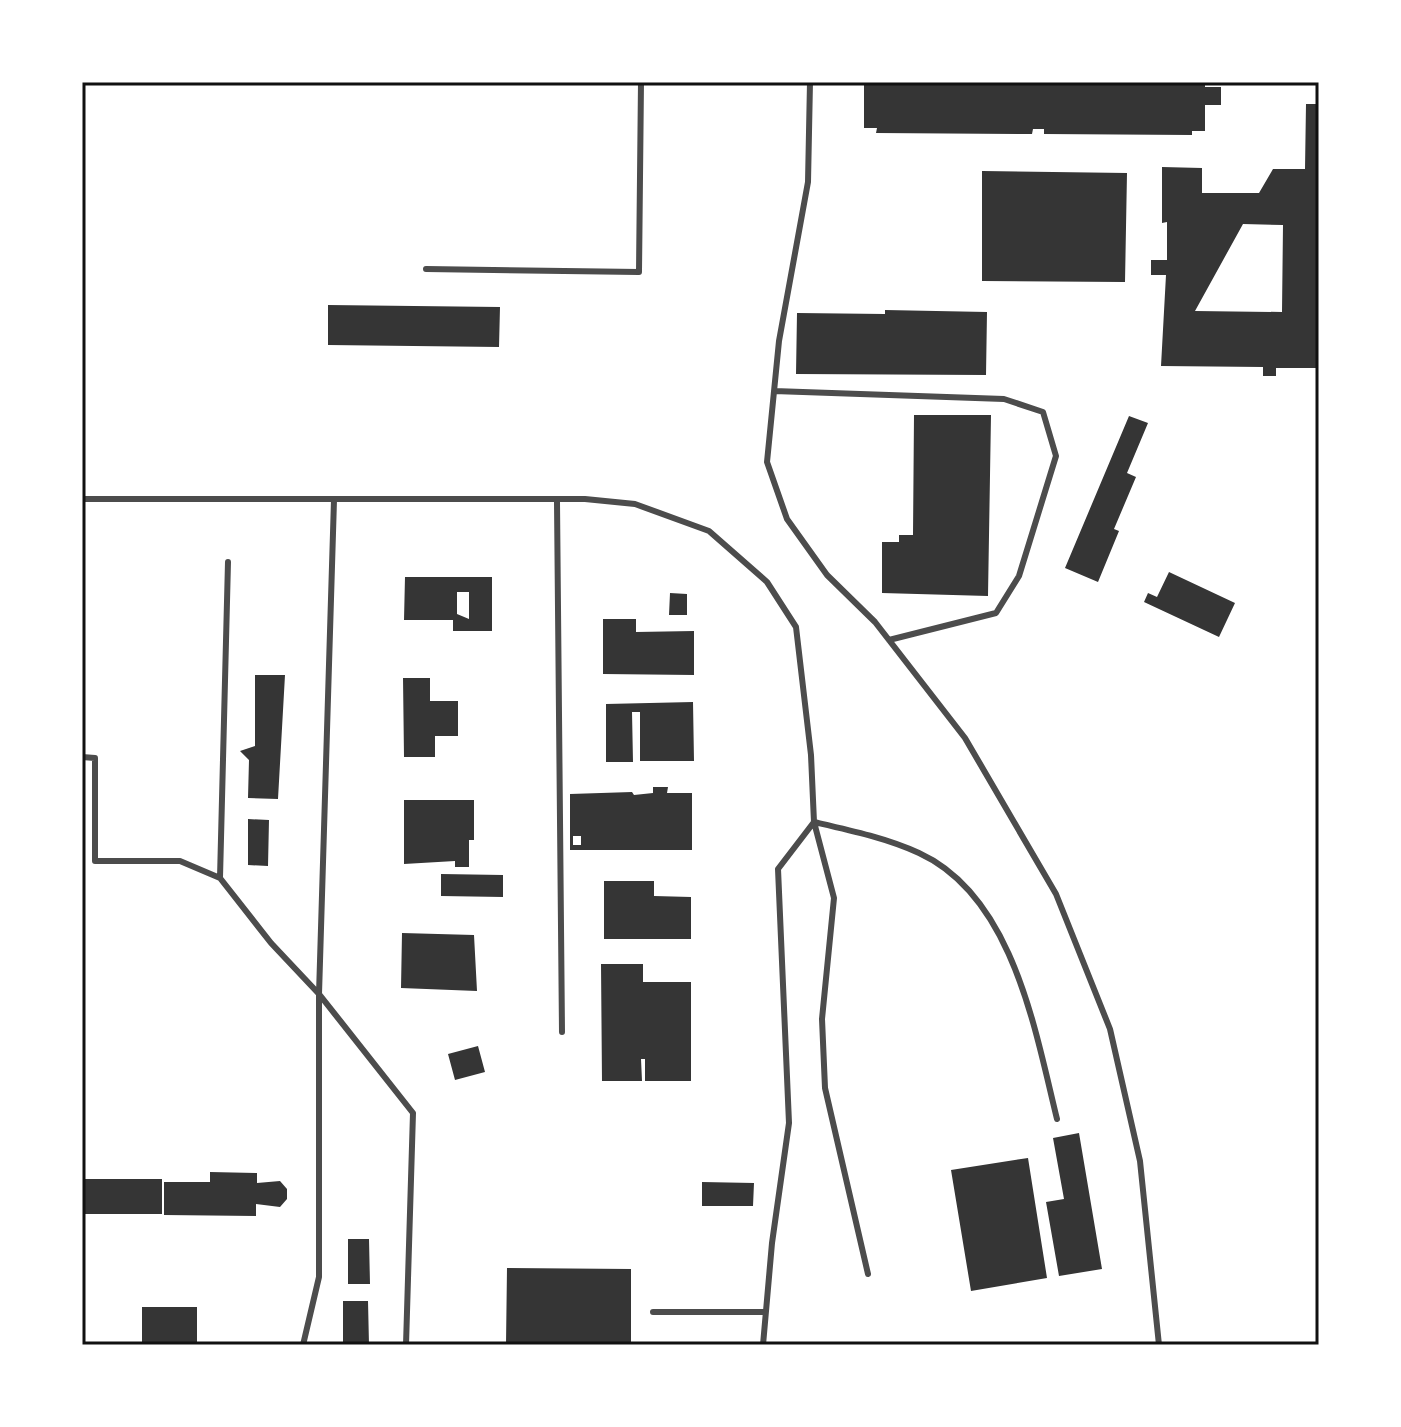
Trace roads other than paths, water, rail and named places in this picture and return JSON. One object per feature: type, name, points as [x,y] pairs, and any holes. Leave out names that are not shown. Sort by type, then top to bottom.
[{"type":"lane","points":[[426,269],[639,272],[641,82]]},
{"type":"lane","points":[[810,82],[808,182],[779,341],[767,462],[787,519],[827,575],[889,640],[965,738],[1056,894],[1110,1029],[1140,1161],[1159,1345]]},
{"type":"lane","points":[[774,391],[1004,399],[1043,412],[1056,456],[1019,576],[996,613],[889,640]]},
{"type":"lane","points":[[82,499],[557,502],[585,499],[635,504],[709,531],[767,582],[796,627],[811,755],[814,822],[834,898],[822,1019],[825,1088],[868,1274]]},
{"type":"lane","points":[[303,1345],[319,1277],[319,994],[334,500]]},
{"type":"lane","points":[[557,502],[562,1032]]},
{"type":"lane","points":[[220,878],[228,562]]},
{"type":"lane","points":[[82,757],[95,758],[95,861],[180,861],[220,878],[271,943],[319,994],[413,1113],[406,1345]]},
{"type":"lane","points":[[814,822],[921,854],[972,890],[1006,950],[1031,1010],[1057,1119]]},
{"type":"lane","points":[[763,1345],[764,1312],[789,1123],[778,869],[814,822]]},
{"type":"lane","points":[[653,1312],[764,1312]]}]
